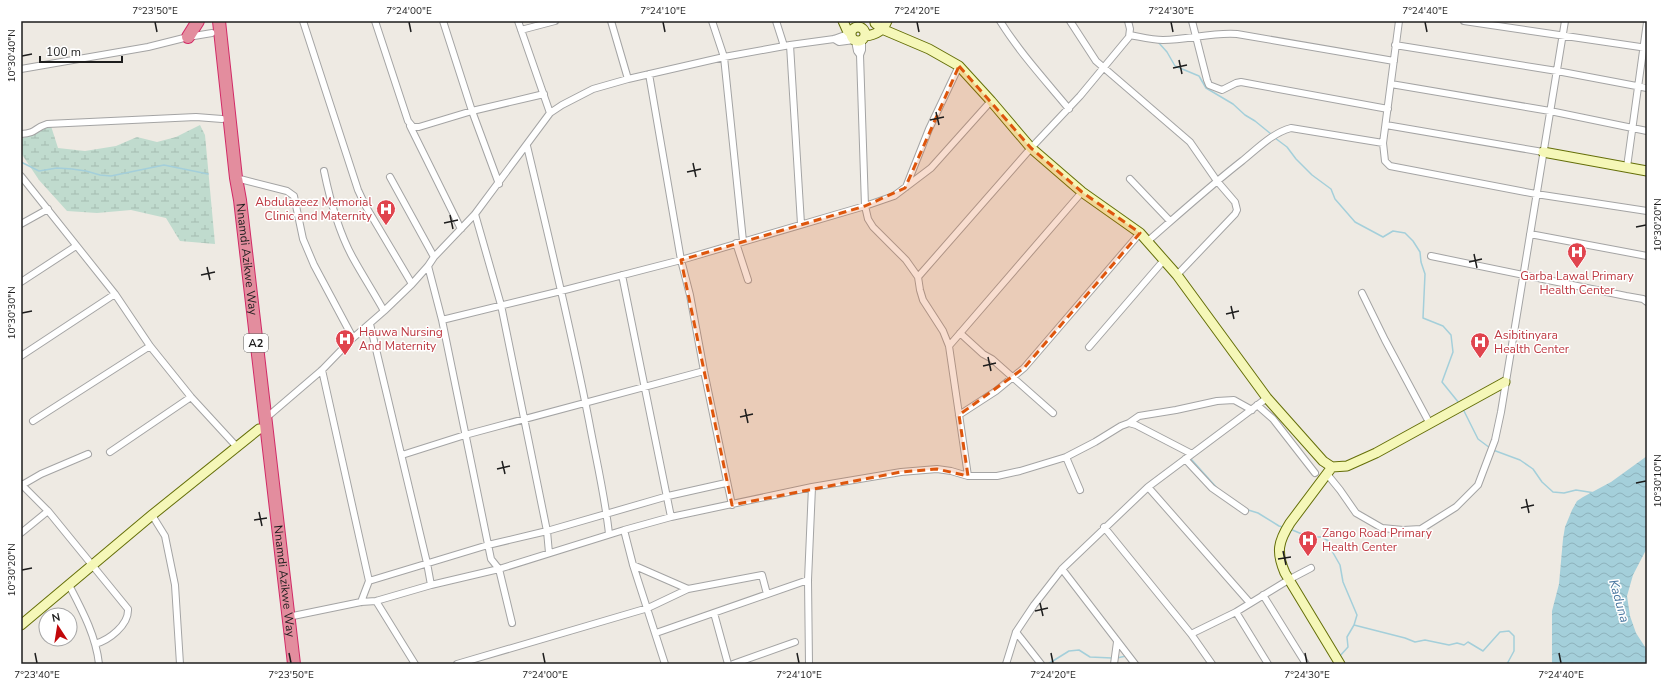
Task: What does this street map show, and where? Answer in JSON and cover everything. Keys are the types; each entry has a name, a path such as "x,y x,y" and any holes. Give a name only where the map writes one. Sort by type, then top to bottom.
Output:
{"highway":[{"path":"188,36 198,21"},
{"name":"Nnamdi Azikwe Way","path":"219,21 236,178 240,200 286,664"},
{"name":"Nnamdi Azikwe Way","path":"212,27 222,119 262,424 288,605 288,618 294,664"}],"street":[{"path":"303,21 358,190 365,205 412,284"},
{"path":"375,21 408,121 413,127 419,127 472,111 544,94"},
{"path":"443,21 472,111 499,184"},
{"path":"518,21 550,113"},
{"path":"521,30 555,21"},
{"path":"612,21 628,79"},
{"path":"712,21 724,57 743,241"},
{"path":"776,21 787,46 801,224"},
{"path":"843,21 847,30 874,35 885,24"},
{"path":"1000,21 1015,44 1069,109"},
{"path":"1070,21 1096,61 1190,142 1217,181 1235,202 1237,210 1235,214 1177,274"},
{"path":"918,277 1031,148 1069,109 1130,37 1128,21"},
{"path":"1192,21 1207,80 1209,84 1217,88 1222,90 1236,82 1241,82 1388,109"},
{"path":"1399,21 1383,143 1385,161 1390,166 1536,194 1647,211"},
{"path":"1464,21 1485,22 1645,48"},
{"path":"21,625 152,515 237,447 322,370 353,338 412,284 434,257 475,214 499,184 550,113 593,89 628,79 724,57 787,46 834,40 838,37 857,33 876,22 885,24 895,35 929,49 959,66 1031,148 1082,192 1140,233 1148,241 1177,274 1267,398 1323,461 1356,514 1382,528 1403,530 1421,529 1456,507 1478,485 1495,440 1524,275 1565,21"},
{"path":"1627,167 1631,129 1645,48 1647,22"},
{"path":"21,69 148,47 188,36 212,27"},
{"path":"857,33 857,51 860,55 865,206 868,218 873,227 906,260 918,277 923,300 943,331 948,346 968,476"},
{"path":"1130,35 1165,40 1224,33 1237,34 1394,61"},
{"path":"1395,45 1647,88"},
{"path":"905,188 929,129 959,66"},
{"path":"649,74 681,260 692,301 704,371 726,483 732,505"},
{"path":"1391,84 1550,111 1631,129 1647,131"},
{"path":"442,320 681,260 865,206 894,196 931,168 991,101"},
{"path":"21,134 32,133 41,125 47,124 196,117 222,119"},
{"path":"1386,125 1647,171"},
{"path":"410,126 461,229"},
{"path":"1148,241 1217,181 1282,130 1290,128 1383,143"},
{"path":"527,146 585,402 609,534"},
{"path":"324,171 336,218 352,258 384,311"},
{"path":"21,176 23,184 48,208 76,246 115,294 150,346 191,397 237,447"},
{"path":"390,176 434,257"},
{"path":"236,178 287,192 294,196 303,239 314,265 353,338"},
{"path":"1130,179 1170,221"},
{"path":"948,346 1082,192"},
{"path":"21,224 48,208"},
{"path":"475,214 501,305 547,531 549,553"},
{"path":"959,415 1014,378 1024,368 1140,233"},
{"path":"1530,234 1647,256"},
{"path":"736,243 748,280"},
{"path":"21,282 76,246"},
{"path":"1431,256 1643,299 1647,302"},
{"path":"1088,347 1164,260"},
{"path":"428,266 442,320 491,559 499,569 512,623"},
{"path":"622,275 668,496 671,517"},
{"path":"1362,293 1385,340 1430,424"},
{"path":"21,356 115,294"},
{"path":"370,324 427,563 430,585"},
{"path":"960,333 1053,413"},
{"path":"33,421 150,346"},
{"path":"322,370 369,581 360,602"},
{"path":"402,455 465,435 704,371"},
{"path":"1340,664 1281,564 1278,551 1287,526 1329,470 1347,466 1376,453 1505,382"},
{"path":"110,452 191,397"},
{"path":"1006,664 1016,632 1034,605 1062,569 1104,527 1148,487 1267,398"},
{"path":"288,618 360,602 376,601 430,585 499,569 609,534 671,517 812,487 900,472 937,470 951,471 968,476 997,476 1020,471 1066,457 1129,423 1139,416 1217,401 1234,400 1252,410"},
{"path":"1258,405 1273,419 1315,473"},
{"path":"1129,423 1136,425 1192,454"},
{"path":"88,454 21,484 48,511 128,609 128,614 116,632 104,641 95,644"},
{"path":"1066,457 1080,490"},
{"path":"1185,459 1212,488 1245,511"},
{"path":"369,581 427,563 547,531 606,513 668,496 726,483"},
{"path":"809,664 808,580 812,487"},
{"path":"1148,487 1250,603"},
{"path":"21,533 48,511"},
{"path":"152,515 165,536 174,578 180,664"},
{"path":"1104,527 1191,634 1212,664"},
{"path":"624,530 633,566 648,608 665,664"},
{"path":"633,566 688,589"},
{"path":"1191,634 1236,612 1311,568"},
{"path":"1062,569 1135,664"},
{"path":"457,664 648,608 688,589 762,575 767,594"},
{"path":"656,633 808,580"},
{"path":"69,585 85,617 95,644 99,664"},
{"path":"1263,595 1306,664"},
{"path":"376,601 415,664"},
{"path":"1236,612 1268,664"},
{"path":"714,613 728,664"},
{"path":"1016,632 1041,664"},
{"path":"733,664 795,642"},
{"path":"1114,664 1118,642"}],"highlighted area":[{"path":"959,66 1031,148 1082,192 1140,233 1024,368 959,415 968,476 937,469 901,472 732,505 681,260 865,206 905,188"}],"green space":[{"path":"200,125 205,135 215,244 180,241 166,218 131,210 97,213 67,211 39,180 21,153 21,139 51,126 58,148 85,151 116,146 137,137 157,142 176,137"}],"water":[{"name":"Kaduna","path":"1647,456 1647,548 1633,575 1627,596 1630,616 1636,633 1647,650 1647,664 1552,664 1552,611 1559,584 1565,527 1572,510 1577,501 1611,482"}],"waterway":[{"path":"1158,42 1167,52 1175,66 1199,76 1206,88 1233,104 1271,134"},
{"path":"1275,138 1287,147 1296,159 1312,175 1331,189 1335,199 1355,222 1383,237 1393,231 1405,233 1413,241 1420,252 1421,262 1425,274 1423,318 1443,326 1451,335 1453,352 1442,382 1459,403"},
{"path":"21,162 39,171 57,168 72,169 111,176 164,165 208,174"},
{"path":"1463,409 1478,439 1490,448"},
{"path":"1493,450 1520,460 1533,469 1542,482 1553,492 1564,493 1576,490 1595,493"},
{"path":"1191,459 1217,488"},
{"path":"1245,509 1258,513 1283,527"},
{"path":"1290,529 1309,537 1322,537 1330,542 1332,551 1340,565 1343,582 1357,615 1354,625"},
{"path":"1339,657 1348,647 1347,637 1354,625 1415,642 1425,640 1449,645 1457,643 1464,645 1468,642 1483,651 1500,632 1509,631 1514,636 1514,651 1507,664"},
{"path":"1044,664 1048,664 1069,651 1079,650 1090,657 1112,658"},
{"path":"1117,658 1126,656"}],"place":[{"name":"Abdulazeez Memorial Clinic and Maternity","path":"386,226"},
{"name":"Garba Lawal Primary Health Center","path":"1577,269"},
{"name":"Hauwa Nursing And Maternity","path":"345,356"},
{"name":"Asibitinyara Health Center","path":"1480,359"},
{"name":"Zango Road Primary Health Center","path":"1308,557"}]}
